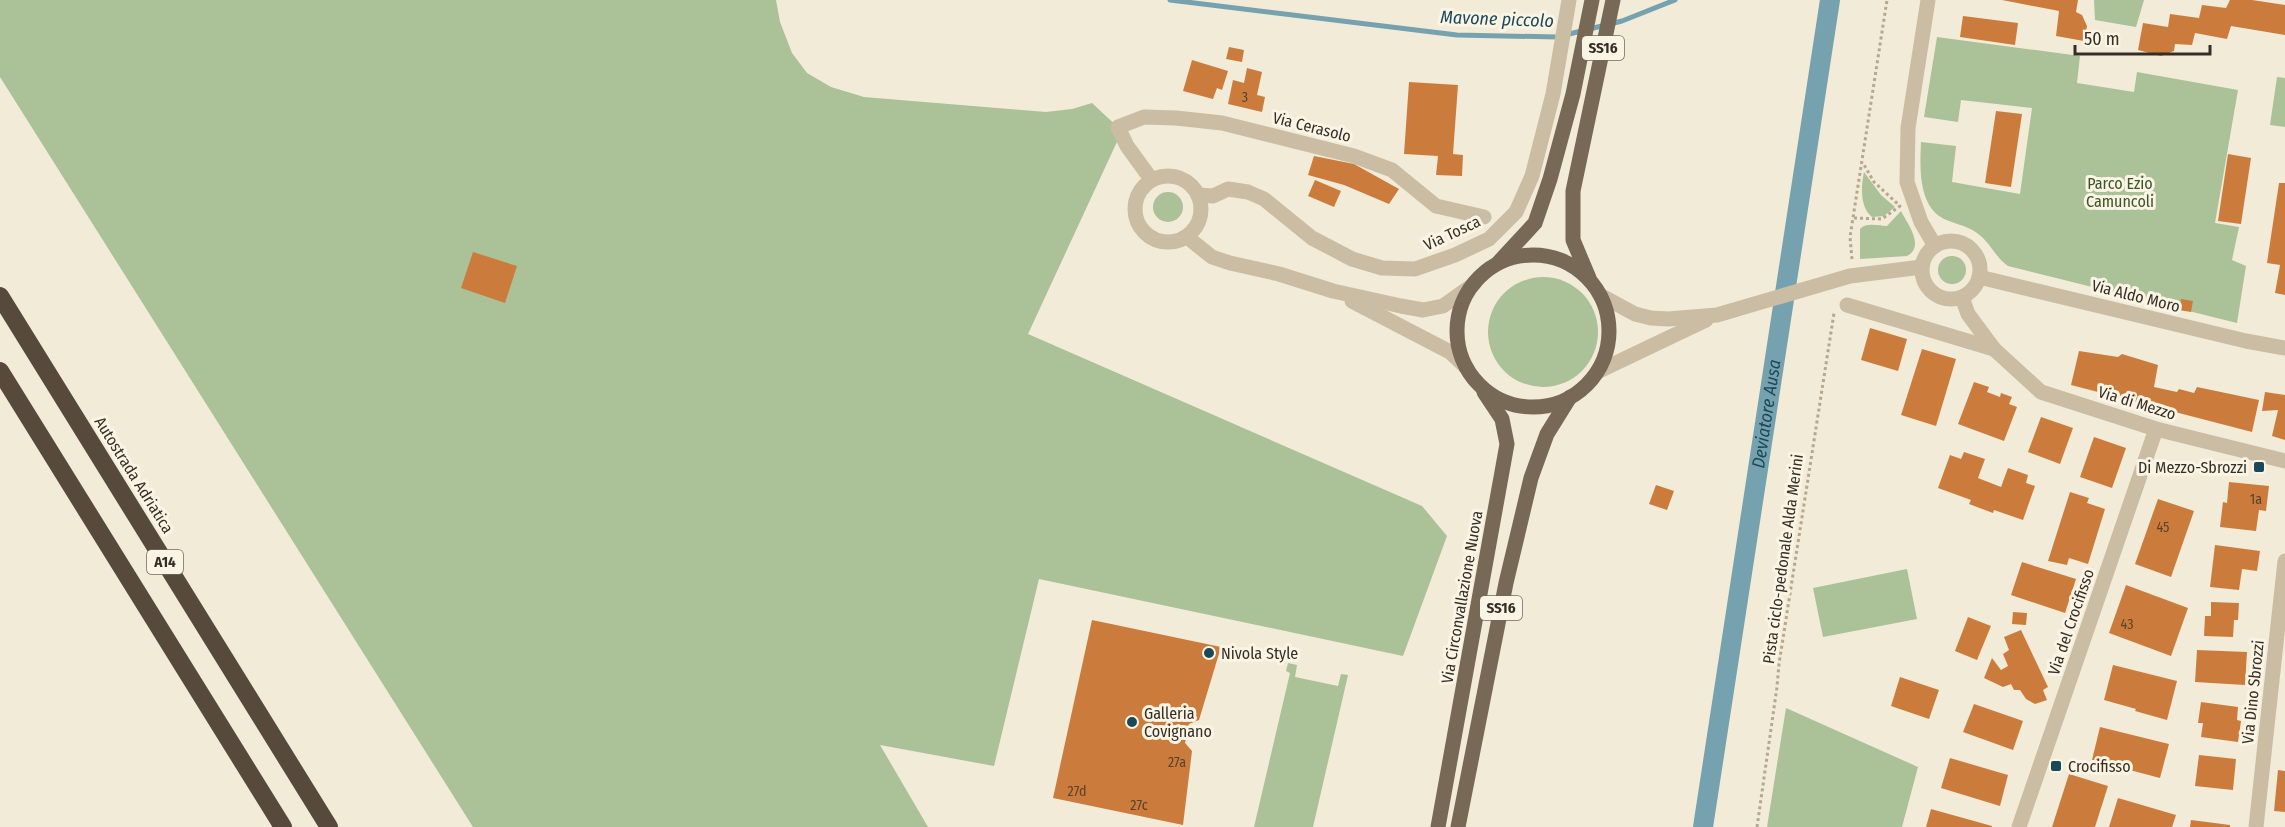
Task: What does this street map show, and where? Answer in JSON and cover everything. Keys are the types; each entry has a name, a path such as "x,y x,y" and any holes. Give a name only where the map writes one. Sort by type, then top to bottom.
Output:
{"highway":[{"name":"Autostrada Adriatica","path":"0,296 329,827"},
{"name":"A14","path":"0,371 283,827"}],"main road":[{"name":"SS16","path":"1592,0 1573,94 1550,179 1535,223 1496,265 1474,284 1466,296 1458,325 1461,354 1471,374 1492,394 1512,404 1542,406 1570,397 1581,391 1604,360 1609,333 1605,307 1573,240 1573,191 1613,0"},
{"name":"SS16","path":"1496,265 1524,256 1554,258 1568,264 1595,288"},
{"name":"Via Circonvallazione Nuova","path":"1438,827 1507,444 1502,419 1471,374"},
{"name":"SS16","path":"1458,827 1506,583 1531,477 1547,434 1570,397"}],"street":[{"name":"Via Tosca","path":"1198,195 1213,196 1228,189 1248,192 1264,199 1312,238 1353,259 1382,268 1415,269 1455,255 1489,239 1516,212 1532,176 1553,94 1569,0"},
{"path":"1928,0 1908,128 1907,182 1921,222 1935,246"},
{"name":"Via Cerasolo","path":"1151,180 1127,146 1118,127 1144,117 1222,123 1354,156 1392,170 1436,206 1484,217"},
{"path":"1161,176 1183,179 1198,195 1201,204 1199,222 1187,237 1166,243 1146,235 1139,227 1134,206 1137,195 1151,180 1161,176"},
{"path":"1187,237 1212,257 1334,291 1423,310 1443,306 1474,284"},
{"path":"1954,242 1972,250 1980,267 1979,277 1976,286 1962,297 1945,298 1937,295 1925,283 1922,267 1935,246 1954,242"},
{"path":"1597,372 1717,315 1850,276 1922,267"},
{"name":"Via Aldo Moro","path":"1979,277 2246,341 2285,348"},
{"path":"1595,288 1635,314 1652,318 1717,315"},
{"path":"1334,291 1450,352 1471,374"},
{"name":"Via di Mezzo","path":"1962,297 1968,314 1994,349 2042,392 2156,429 2285,461"},
{"name":"Via di Mezzo","path":"1847,304 1994,349"},
{"name":"Via del Crocifisso","path":"2019,827 2156,429"},
{"name":"Via Dino Sbrozzi","path":"2256,827 2285,561"}],"path":[{"path":"1852,256 1850,237 1887,0"},
{"path":"1853,218 1882,219 1900,206 1874,182 1862,162"},
{"name":"Pista ciclo-pedonale Alda Merini","path":"1757,827 1791,584 1835,308 1847,304"}],"green space":[{"path":"0,0 776,0 780,22 792,53 807,73 831,87 864,97 1046,112 1072,109 1092,103 1122,131 1028,334 1422,506 1447,536 1403,656 1039,579 994,766 880,745 928,827 473,827 0,77"},
{"path":"2094,0 2144,0 2136,27 2095,20"},
{"name":"Parco Ezio Camuncoli","path":"1937,37 2080,56 2077,83 2134,92 2137,72 2238,90 2215,223 2239,227 2232,260 2246,266 2237,323 2008,266 1977,233 1939,216 1927,201 1924,192 1921,142 1956,146 1952,182 2020,194 2032,108 1961,100 1958,122 1924,117"},
{"path":"2277,77 2285,78 2285,127 2270,125"},
{"path":"1864,172 1881,195 1895,207 1884,216 1872,217 1865,208 1862,190"},
{"path":"1168,192 1179,196 1183,207 1179,218 1168,222 1157,218 1153,207 1157,196"},
{"path":"1901,211 1915,241 1912,252 1907,256 1860,259 1860,229 1869,225 1887,226"},
{"path":"1952,256 1962,260 1966,270 1962,280 1952,284 1942,280 1938,270 1942,260"},
{"path":"1543,277 1564,281 1582,293 1594,311 1598,332 1594,353 1582,371 1564,383 1543,387 1522,383 1504,371 1492,353 1488,332 1492,311 1504,293 1522,281"},
{"path":"1907,569 1917,619 1823,637 1813,588"},
{"path":"1288,663 1297,665 1295,677 1338,686 1341,674 1348,675 1313,827 1254,827 1290,673 1286,671"},
{"path":"1786,708 1918,767 1902,827 1767,827"}],"building":[{"path":"2002,0 2078,0 2076,12 2082,15 2087,26 2084,41 2056,36 2059,11"},
{"path":"2230,0 2252,0 2285,5 2285,35 2231,26 2227,39 2195,33 2192,45 2175,44 2174,51 2161,56 2138,50 2143,23 2168,27 2170,14 2199,18 2202,5 2226,8"},
{"path":"1963,16 2018,23 2015,45 1960,37"},
{"path":"1229,47 1244,50 1242,62 1226,59"},
{"path":"1192,60 1228,71 1222,90 1217,88 1213,99 1183,91"},
{"path":"1247,68 1262,72 1257,95 1265,97 1262,112 1228,104 1233,80 1244,83"},
{"path":"1409,82 1458,85 1453,154 1463,155 1462,176 1436,175 1438,156 1404,154"},
{"path":"1996,111 2022,114 2011,187 1985,183"},
{"path":"2228,154 2251,158 2241,224 2218,221"},
{"path":"1314,156 1354,164 1399,189 1389,204 1344,185 1308,175"},
{"path":"1315,180 1341,191 1334,207 1308,196"},
{"path":"2279,183 2285,183 2285,295 2275,293 2280,265 2267,263"},
{"path":"473,252 517,266 505,303 461,288"},
{"path":"2181,299 2193,301 2191,312 2179,310"},
{"path":"1870,328 1907,339 1898,371 1861,360"},
{"path":"1922,349 1956,359 1936,426 1901,415"},
{"path":"2079,351 2118,357 2122,354 2158,365 2154,387 2194,393 2197,387 2259,400 2252,432 2071,385"},
{"path":"1974,382 1989,387 1987,392 2000,397 2001,393 2012,397 2009,404 2017,407 2004,441 1958,424"},
{"path":"2265,392 2285,395 2285,440 2272,436 2278,410 2262,411"},
{"path":"2041,417 2073,428 2060,464 2028,452"},
{"path":"2094,437 2126,448 2112,488 2080,477"},
{"path":"1964,452 1985,459 1978,478 2001,487 2008,468 2028,475 2026,483 2035,486 2023,520 1994,510 1993,513 1969,504 1971,500 1938,488 1950,455 1961,459"},
{"path":"2229,482 2269,486 2266,511 2259,510 2256,531 2220,527 2223,502 2227,503"},
{"path":"1656,485 1674,491 1667,510 1649,504"},
{"path":"2070,492 2089,498 2087,503 2105,509 2088,564 2069,558 2067,565 2048,561"},
{"path":"2158,499 2194,511 2171,577 2135,564"},
{"path":"2215,545 2260,551 2257,571 2242,569 2239,590 2210,587"},
{"path":"2022,562 2076,579 2065,613 2011,595"},
{"path":"2126,585 2188,608 2171,656 2109,633"},
{"path":"2211,602 2239,603 2238,620 2234,620 2233,637 2204,636 2205,616 2211,616"},
{"path":"2013,612 2027,613 2026,625 2012,624"},
{"path":"1968,617 1991,626 1977,660 1955,651"},
{"name":"Galleria Covignano","path":"1092,620 1221,647 1199,720 1189,724 1185,743 1192,751 1183,825 1053,798"},
{"path":"2021,630 2048,687 2043,690 2047,700 2035,704 2026,699 2020,690 2014,690 2011,684 2003,687 1984,678 1992,658 2001,670 2008,666 2003,654 2009,650 2004,637"},
{"path":"2197,650 2247,652 2245,685 2195,682"},
{"path":"2113,665 2177,681 2167,720 2104,700"},
{"path":"1900,677 1939,690 1929,719 1891,706"},
{"path":"2201,702 2238,707 2237,720 2241,721 2238,742 2201,737 2203,723 2198,723"},
{"path":"1974,704 2023,721 2013,750 1963,732"},
{"path":"2100,727 2169,744 2160,778 2092,760"},
{"path":"2199,755 2236,759 2233,790 2195,786"},
{"path":"1950,758 2008,775 2000,806 1941,788"},
{"path":"2278,770 2285,771 2285,812 2274,811"},
{"path":"2069,774 2108,786 2095,827 2052,827"},
{"path":"2118,798 2176,815 2172,827 2109,827"},
{"path":"1931,809 1992,826 1992,827 1926,827"},
{"path":"2191,820 2230,825 2230,827 2190,827"}],"waterway":[{"name":"Mavone piccolo","path":"1170,0 1457,35 1557,37 1622,21 1675,0"},
{"name":"Deviatore Ausa","path":"1703,827 1830,0"}],"place":[{"name":"Di Mezzo-Sbrozzi","path":"2259,467"},
{"name":"Nivola Style","path":"1209,653"},
{"name":"Galleria Covignano","path":"1132,722"},
{"name":"Crocifisso","path":"2056,766"}]}
